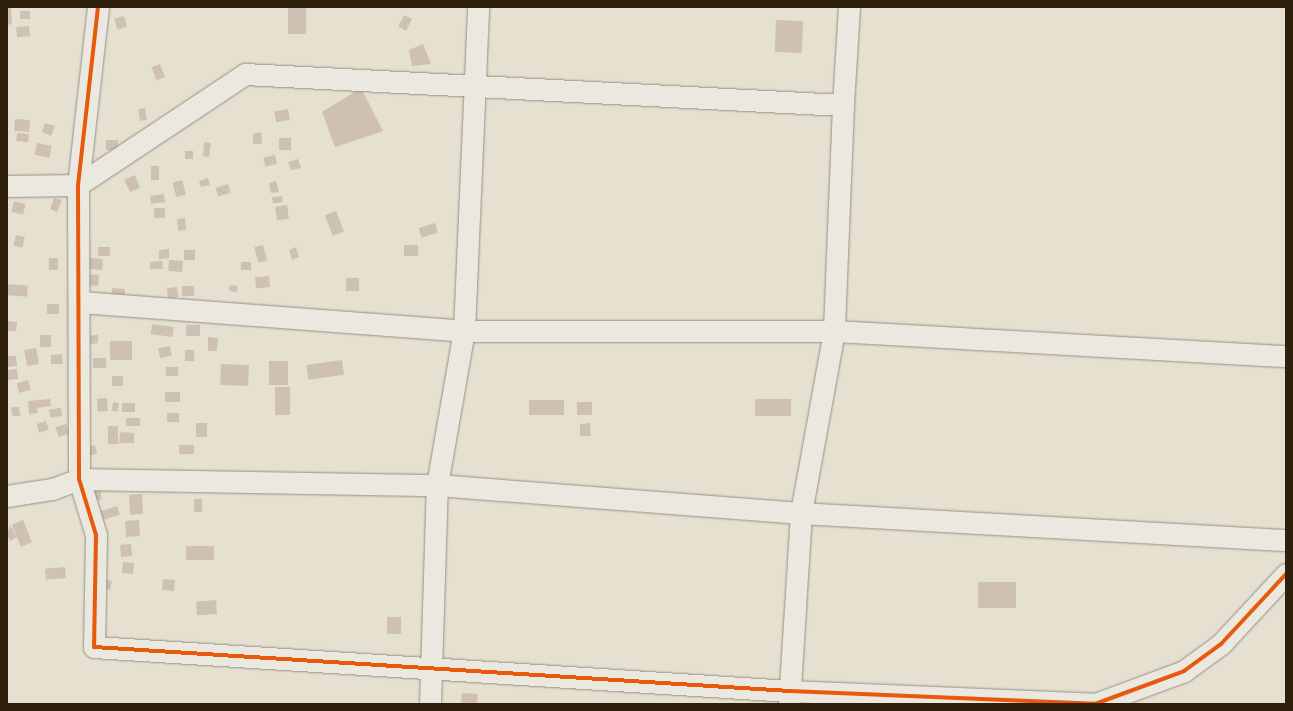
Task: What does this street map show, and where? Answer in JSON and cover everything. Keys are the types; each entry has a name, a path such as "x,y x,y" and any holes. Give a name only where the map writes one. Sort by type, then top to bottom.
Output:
{"street":[{"path":"98,7 78,185 80,302 79,479 96,535 94,647 431,669 789,697 1099,704"},
{"path":"430,704 437,486 464,331 478,7"},
{"path":"789,697 801,513 834,331 843,105 849,7"},
{"path":"7,186 78,185 245,74 843,105"},
{"path":"80,302 464,331 834,331 1286,356"},
{"path":"7,496 52,489 79,479 437,486 801,513 1286,540"},
{"path":"1095,704 1184,672 1221,644 1286,574"}],"building":[{"path":"288,7 306,7 306,34 288,34"},
{"path":"7,8 11,8 12,24 7,25"},
{"path":"20,11 30,11 30,19 20,19"},
{"path":"404,15 412,19 406,31 398,27"},
{"path":"124,16 127,27 117,29 114,19"},
{"path":"776,20 803,21 802,53 775,52"},
{"path":"29,26 30,36 17,37 16,27"},
{"path":"423,44 431,64 412,66 409,50"},
{"path":"160,64 165,77 157,80 152,67"},
{"path":"361,88 383,131 335,147 322,112"},
{"path":"145,108 147,120 140,121 138,109"},
{"path":"288,109 290,120 276,122 274,111"},
{"path":"15,119 30,120 29,132 14,131"},
{"path":"45,123 55,126 51,136 42,132"},
{"path":"261,132 262,144 253,144 253,134"},
{"path":"17,133 29,134 28,142 16,141"},
{"path":"279,138 291,138 291,150 279,150"},
{"path":"106,140 118,140 118,150 106,150"},
{"path":"204,142 211,143 209,157 203,156"},
{"path":"37,143 52,146 49,158 35,155"},
{"path":"185,151 193,151 193,159 185,159"},
{"path":"275,155 277,164 265,166 263,158"},
{"path":"298,159 301,168 291,170 288,162"},
{"path":"151,166 159,166 159,180 151,180"},
{"path":"135,175 140,188 130,192 124,180"},
{"path":"208,178 210,185 201,187 199,181"},
{"path":"182,180 186,194 177,197 172,183"},
{"path":"276,181 279,192 271,193 269,183"},
{"path":"228,184 231,193 218,197 216,188"},
{"path":"164,194 165,202 151,204 150,196"},
{"path":"282,196 283,202 273,203 272,198"},
{"path":"54,198 62,200 57,212 50,209"},
{"path":"14,201 26,204 23,215 11,212"},
{"path":"287,205 289,219 277,221 275,207"},
{"path":"154,208 165,208 165,218 154,218"},
{"path":"336,211 344,232 333,236 325,215"},
{"path":"185,218 186,230 178,231 177,219"},
{"path":"435,223 438,233 422,238 419,228"},
{"path":"16,235 25,237 22,248 14,246"},
{"path":"263,245 267,260 258,263 254,247"},
{"path":"404,245 418,245 418,256 404,256"},
{"path":"98,247 110,247 110,256 98,256"},
{"path":"296,247 299,257 292,260 289,250"},
{"path":"169,249 169,258 159,259 159,250"},
{"path":"184,250 195,250 195,260 184,260"},
{"path":"49,258 58,258 58,270 49,270"},
{"path":"90,258 103,259 102,270 89,269"},
{"path":"169,260 183,261 182,272 168,271"},
{"path":"162,261 163,269 150,269 150,262"},
{"path":"241,262 251,262 251,270 241,270"},
{"path":"86,274 99,275 98,286 85,285"},
{"path":"269,276 270,287 256,288 255,277"},
{"path":"346,278 359,278 359,291 346,291"},
{"path":"7,284 28,286 27,297 7,295"},
{"path":"230,285 237,286 237,292 229,291"},
{"path":"182,286 194,286 194,296 182,296"},
{"path":"177,287 178,297 168,298 167,288"},
{"path":"112,288 125,289 124,298 111,297"},
{"path":"47,304 59,304 59,314 47,314"},
{"path":"7,321 17,322 16,331 7,331"},
{"path":"152,324 174,327 172,337 151,334"},
{"path":"186,325 200,325 200,336 186,336"},
{"path":"40,335 51,335 51,347 40,347"},
{"path":"98,335 98,343 85,345 84,336"},
{"path":"208,337 218,338 217,351 208,351"},
{"path":"110,341 132,341 132,360 110,360"},
{"path":"170,346 172,356 160,358 158,348"},
{"path":"36,348 39,364 27,366 24,350"},
{"path":"185,350 194,350 194,361 185,361"},
{"path":"62,354 63,364 51,364 51,355"},
{"path":"7,356 16,356 17,366 7,367"},
{"path":"93,358 106,358 106,368 93,368"},
{"path":"342,360 344,375 308,380 306,365"},
{"path":"269,361 288,361 288,385 269,385"},
{"path":"221,364 249,365 248,386 220,385"},
{"path":"166,367 178,367 178,376 166,376"},
{"path":"17,369 18,379 8,380 7,370"},
{"path":"112,376 123,376 123,386 112,386"},
{"path":"28,380 31,390 19,393 17,384"},
{"path":"275,387 290,387 290,415 275,415"},
{"path":"165,392 180,392 180,402 165,402"},
{"path":"107,398 108,411 98,412 97,399"},
{"path":"50,399 51,406 37,408 38,413 29,414 28,401"},
{"path":"755,399 791,399 791,416 755,416"},
{"path":"529,400 564,400 564,415 529,415"},
{"path":"113,402 119,403 118,412 112,411"},
{"path":"577,402 592,402 592,415 577,415"},
{"path":"122,403 135,403 135,412 122,412"},
{"path":"11,407 19,407 20,416 12,416"},
{"path":"61,408 62,416 50,417 49,409"},
{"path":"167,413 179,413 179,422 167,422"},
{"path":"126,418 140,418 140,426 126,426"},
{"path":"46,421 49,430 39,433 36,424"},
{"path":"196,423 207,423 207,437 196,437"},
{"path":"590,423 591,436 580,436 580,424"},
{"path":"66,424 69,434 58,437 55,427"},
{"path":"108,426 118,426 118,444 108,444"},
{"path":"120,432 134,433 134,443 119,443"},
{"path":"95,445 97,454 81,457 79,449"},
{"path":"179,445 194,445 194,454 179,454"},
{"path":"86,490 101,490 101,500 86,500"},
{"path":"142,494 143,514 130,515 129,495"},
{"path":"194,499 202,499 202,512 194,512"},
{"path":"117,506 120,515 104,520 101,511"},
{"path":"23,520 32,542 21,547 12,524"},
{"path":"139,520 140,536 126,537 125,521"},
{"path":"10,525 17,537 10,541 7,535"},
{"path":"131,544 132,556 121,557 120,545"},
{"path":"186,546 214,546 214,560 186,560"},
{"path":"123,562 134,563 133,574 122,573"},
{"path":"65,567 66,578 46,580 45,569"},
{"path":"102,579 112,581 110,590 100,588"},
{"path":"163,579 175,580 174,591 162,590"},
{"path":"978,582 1016,582 1016,608 978,608"},
{"path":"216,600 217,614 197,615 196,601"},
{"path":"387,617 401,617 401,634 387,634"},
{"path":"462,693 478,694 477,704 461,704"}],"cycle path":[{"path":"98,7 78,185 79,479 96,535 94,647 790,691 1095,704 1184,671 1221,644 1286,574"}]}
